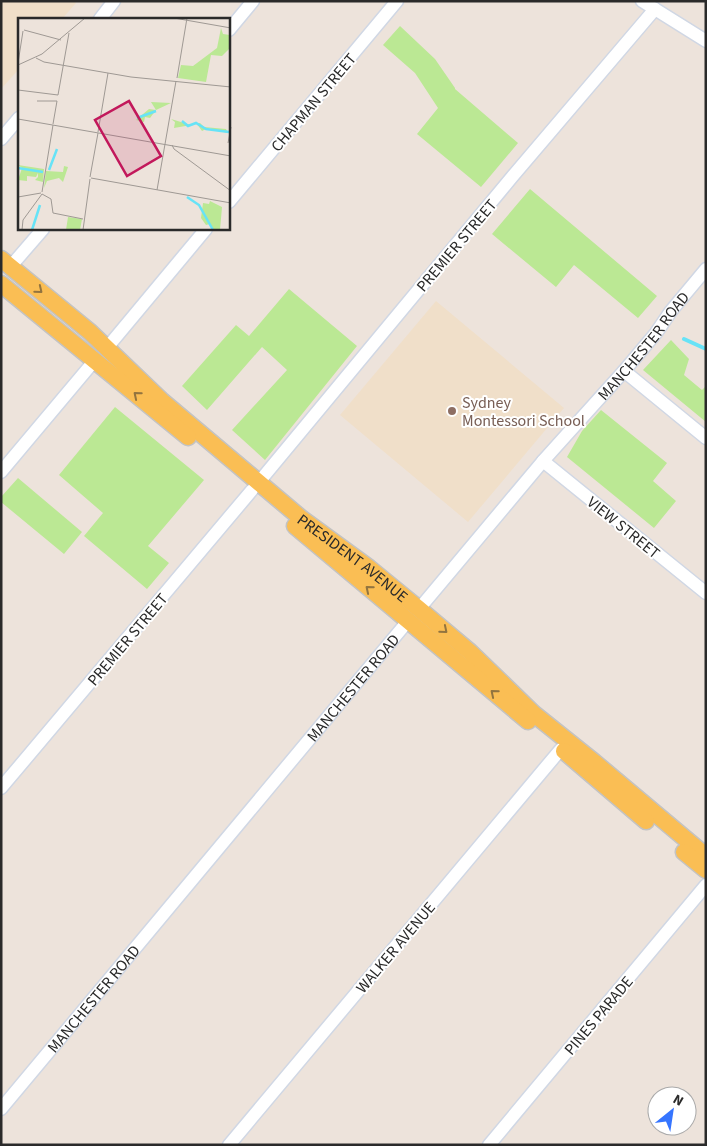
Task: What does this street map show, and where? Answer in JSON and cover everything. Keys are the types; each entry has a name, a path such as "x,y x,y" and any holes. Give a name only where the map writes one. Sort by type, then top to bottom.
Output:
{"main road":[{"name":"PRESIDENT AVENUE","path":"6,262 90,332 101,355"},
{"name":"PRESIDENT AVENUE","path":"1,284 162,401 256,486 369,568 414,615 561,749 706,870"},
{"name":"PRESIDENT AVENUE","path":"414,615 470,652 534,714 706,856"}],"street":[{"path":"101,18 114,1"},
{"path":"230,29 253,1"},
{"name":"CHAPMAN STREET","path":"230,201 397,1"},
{"path":"642,1 706,41"},
{"name":"PREMIER STREET","path":"1,788 654,9"},
{"path":"1,139 18,119"},
{"path":"6,262 42,230"},
{"path":"1,472 205,230"},
{"name":"MANCHESTER ROAD","path":"1,1109 542,461 624,371 706,270"},
{"path":"624,371 706,438"},
{"name":"VIEW STREET","path":"542,461 706,593"},
{"name":"WALKER AVENUE","path":"229,1145 561,749"},
{"name":"PINES PARADE","path":"489,1145 706,885"}],"shaded area":[{"path":"1,1 74,1 76,3 63,18 18,18 18,70 1,89"},
{"name":"Sydney Montessori School","path":"436,301 564,408 468,522 340,415"}],"green space":[{"path":"400,26 435,59 455,89 518,143 481,187 417,134 438,108 415,73 383,45"},
{"path":"530,189 657,296 638,318 574,265 556,287 492,234"},
{"path":"289,289 357,346 265,460 232,430 287,370 262,347 207,410 182,386 236,325 249,336"},
{"path":"671,340 689,359 684,375 702,390 706,386 706,422 643,370"},
{"path":"115,407 204,480 148,546 169,563 147,589 84,536 103,513 59,475"},
{"path":"601,410 667,463 653,481 676,501 654,528 567,457 582,431"},
{"path":"18,478 82,532 64,554 1,502 1,497"}],"waterway":[{"path":"684,339 706,349"}],"place":[{"name":"Sydney Montessori School","path":"452,411"}]}
